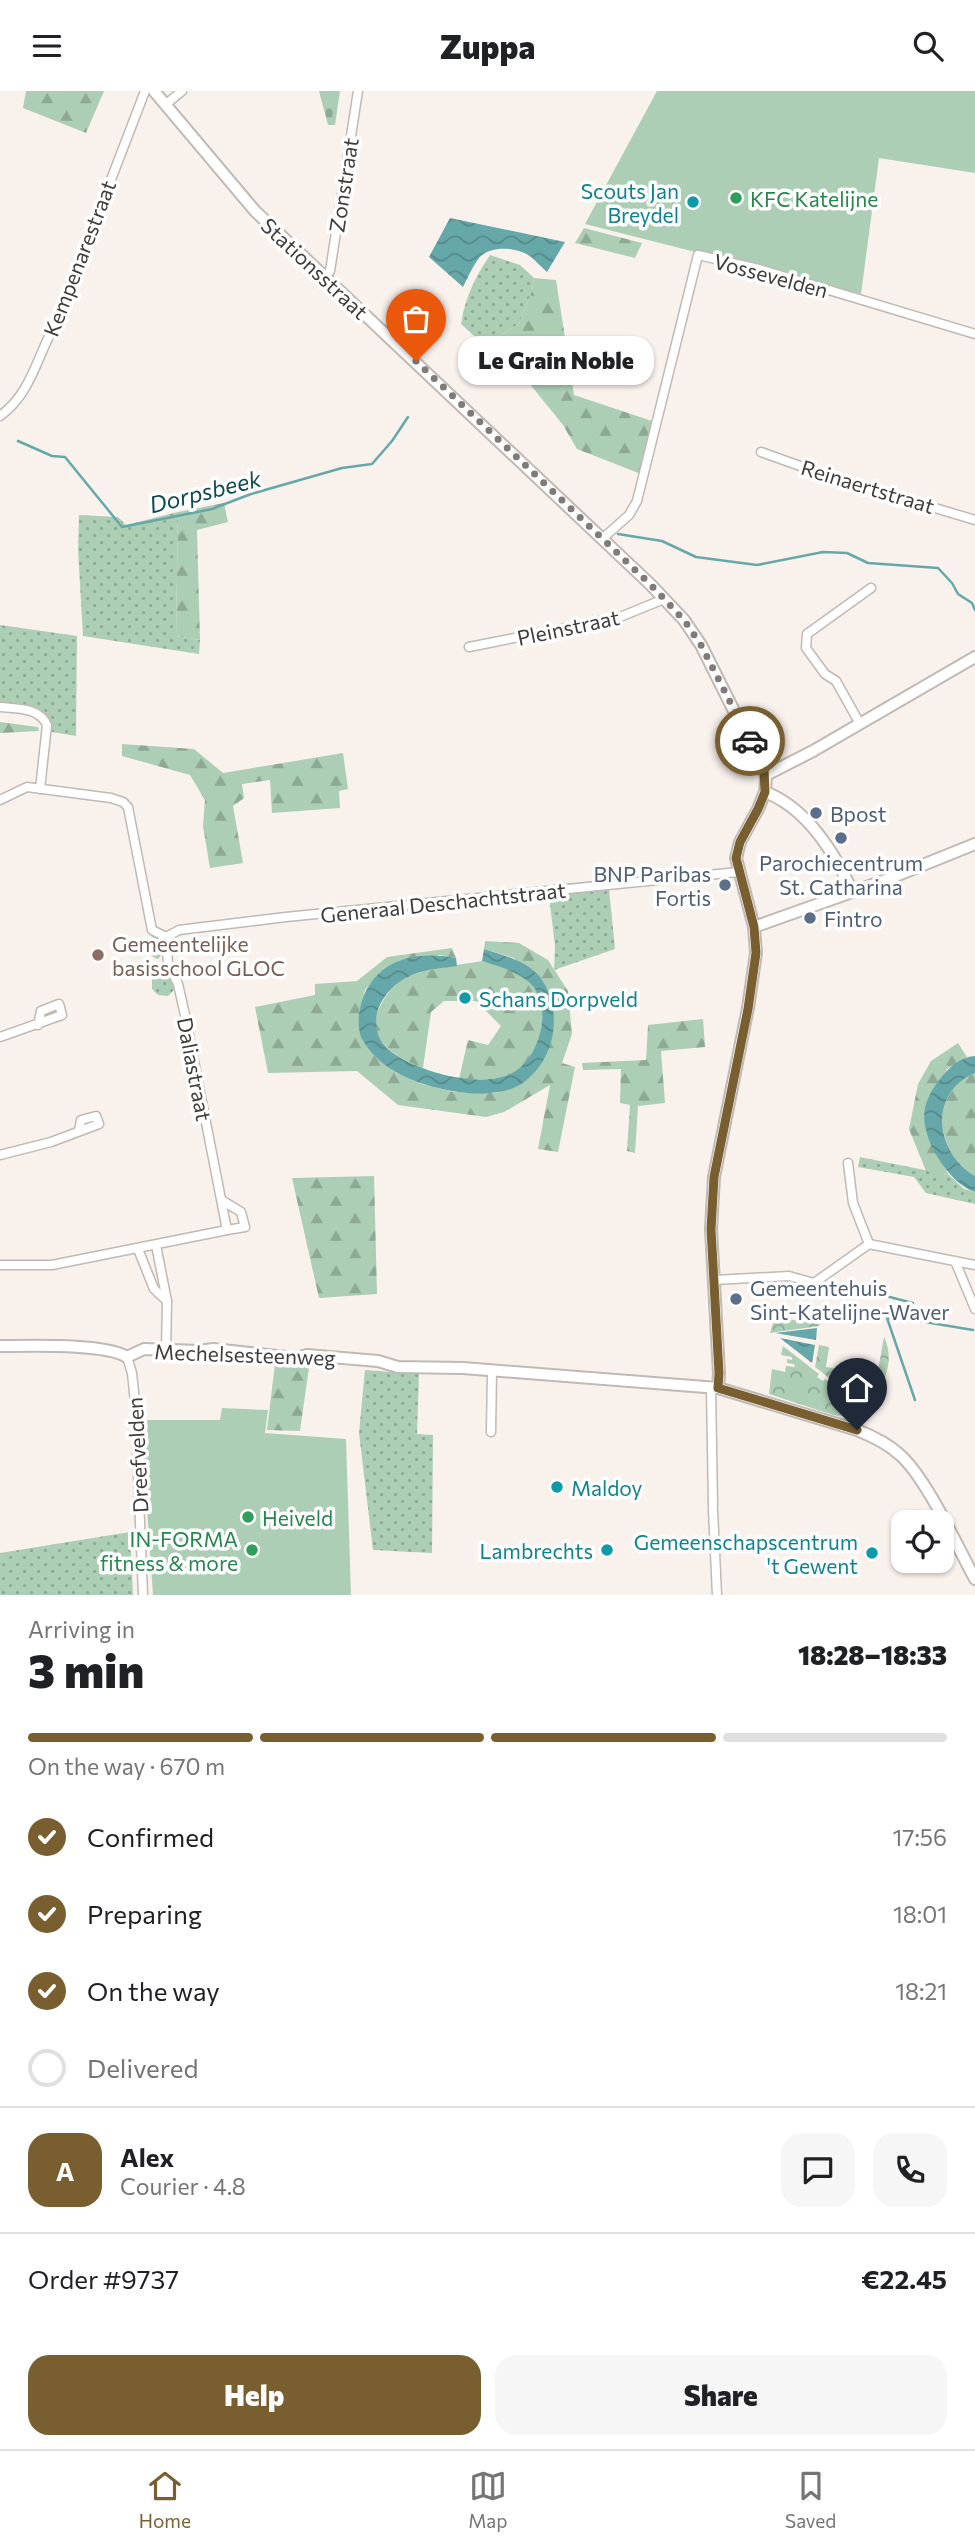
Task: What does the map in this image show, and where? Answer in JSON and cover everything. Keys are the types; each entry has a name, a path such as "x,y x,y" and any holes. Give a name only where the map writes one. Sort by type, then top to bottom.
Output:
{"street":[{"name":"Kempenarestraat","path":"0,417 28,385 47,338 57,323 145,91"},
{"name":"Stationsstraat","path":"153,91 240,196 684,620 701,645 766,775 765,792"},
{"path":"165,105 182,91"},
{"name":"Zonstraat","path":"324,277 330,271 358,91"},
{"name":"Vossevelden","path":"602,539 629,515 637,501 698,255 759,269 975,334"},
{"name":"Reinaertstraat","path":"761,452 828,476 975,520"},
{"path":"860,724 836,681 825,674 806,648 805,641 807,634 871,588"},
{"name":"Pleinstraat","path":"470,647 620,617 664,599"},
{"path":"766,775 975,657"},
{"path":"0,707 34,711 44,718 47,725 40,789"},
{"path":"0,800 27,787 123,801 128,807 152,930 166,937"},
{"path":"716,1595 713,1508 714,1388 719,1373 711,1229 714,1177 755,969 754,927 736,858 740,842 765,792 784,801 800,814 841,867 852,891"},
{"path":"754,927 975,845"},
{"name":"Generaal Deschachtstraat","path":"166,937 179,930 286,917 738,872"},
{"name":"Daliastraat","path":"166,937 168,963 178,984 227,1230"},
{"path":"0,1037 38,1025"},
{"path":"0,1155 14,1153 79,1131"},
{"path":"848,1163 853,1203 869,1244"},
{"path":"0,1265 52,1265 245,1227 242,1212 223,1201"},
{"path":"715,1280 789,1276 814,1283 869,1244 975,1265"},
{"path":"156,1245 167,1301 166,1351"},
{"path":"138,1249 154,1289 167,1301"},
{"path":"955,1261 975,1309"},
{"name":"Mechelsesteenweg","path":"0,1346 72,1347 117,1352 127,1357 144,1349 213,1349 296,1358 307,1355 377,1361 398,1367 463,1368 714,1388 857,1430 876,1438 900,1454 914,1470 975,1579"},
{"name":"Dreefvelden","path":"127,1357 132,1373 135,1402 143,1595"},
{"path":"491,1432 492,1371"}],"green space":[{"path":"26,91 104,91 86,133 23,108"},
{"path":"319,91 340,91 335,125 328,125"},
{"name":"KFC Katelijne","path":"657,91 975,91 975,173 879,158 861,294 585,224"},
{"path":"584,228 642,243 635,258 575,243"},
{"path":"490,255 520,265 534,278 532,291 519,324 484,345 461,324 471,288"},
{"path":"534,278 556,280 574,395 655,422 641,474 577,449 563,425 525,378 484,345 519,324 532,291"},
{"path":"224,503 228,522 197,530 200,640 176,636 178,512"},
{"path":"178,512 176,636 200,640 199,654 83,636 78,549 79,515 118,517 126,525"},
{"path":"0,625 77,636 76,736 52,732 50,722 41,710 27,705 0,703"},
{"path":"0,722 38,727 39,731 0,733"},
{"path":"122,744 194,749 223,773 343,753 348,789 339,791 340,808 272,813 270,780 242,784 244,798 233,806 243,863 210,868 203,826 205,800 190,775 122,756"},
{"path":"609,889 615,949 554,970 555,946 549,896"},
{"path":"153,936 160,940 162,945 163,953 158,959 150,954 148,948 149,939"},
{"path":"485,941 519,943 548,960 568,991 572,1034 562,1063 575,1067 558,1152 538,1149 550,1085 504,1112 486,1117 398,1105 357,1071 268,1073 255,1007 315,995 315,984 357,981 387,957 452,948 456,958 440,955 380,972 365,990 359,1012 376,1056 397,1073 422,1084 454,1092 496,1093 524,1082 552,1001 514,958 484,949"},
{"path":"482,961 521,976 532,984 539,995 542,1007 540,1034 535,1048 520,1069 497,1078 459,1079 468,1040 488,1045 501,1026 476,1001 444,1001 431,1012 423,1068 392,1052 384,1044 376,1026 377,1015 385,998 399,982 421,972"},
{"path":"160,968 167,971 173,982 173,991 168,996 158,995 152,989 152,979"},
{"path":"703,1019 705,1047 661,1051 665,1103 638,1106 635,1153 627,1151 630,1105 620,1103 621,1069 583,1070 582,1063 646,1060 648,1025"},
{"path":"958,1043 967,1057 947,1069 925,1110 927,1132 949,1175 926,1171 909,1129 918,1084 931,1061"},
{"path":"975,1073 975,1176 962,1166 952,1153 942,1123 950,1094 960,1082"},
{"path":"860,1157 949,1175 964,1189 975,1192 975,1204 926,1193 914,1177 858,1167"},
{"path":"374,1176 377,1294 319,1298 292,1178"},
{"path":"775,1317 820,1324 770,1333"},
{"path":"884,1337 889,1356 886,1375 870,1398 862,1402 843,1385 841,1387 815,1367 819,1345 829,1347 826,1367 877,1376"},
{"path":"783,1346 819,1374 817,1377 823,1381 825,1379 860,1406 852,1417 833,1415 769,1394 772,1369 785,1372 786,1366 795,1367 794,1364 787,1363 787,1359 792,1360 792,1357 781,1355"},
{"path":"275,1364 309,1367 300,1431 267,1430"},
{"path":"365,1370 419,1374 417,1434 433,1435 432,1553 373,1550 359,1433"},
{"name":"Heiveld","path":"222,1408 268,1410 265,1433 346,1439 351,1595 153,1595 141,1420 220,1420"},
{"path":"130,1532 133,1595 0,1595 0,1553"}],"water":[{"path":"450,218 565,242 547,272 531,257 519,251 490,251 479,258 463,287 429,257"},
{"path":"484,949 514,959 535,971 548,990 554,1018 553,1033 543,1060 535,1072 517,1087 508,1090 470,1093 413,1080 379,1060 362,1039 360,1032 359,1011 366,992 384,969 396,962 424,956 440,956 456,958 457,966 415,974 392,988 384,999 376,1022 384,1045 408,1062 466,1079 495,1078 519,1069 535,1047 540,1033 542,1019 538,993 520,976 482,961"},
{"path":"975,1056 975,1073 960,1082 950,1094 942,1123 952,1153 962,1166 975,1176 975,1192 965,1187 946,1169 931,1145 924,1120 927,1101 943,1075 959,1061"},
{"path":"817,1328 816,1340 775,1333"},
{"path":"780,1338 815,1345 812,1363"}],"waterway":[{"name":"Dorpsbeek","path":"18,441 52,456 65,457 122,527 212,509 251,494 342,468 372,464 408,417"},
{"name":"Dorpsbeek","path":"618,534 662,541 696,557 757,565 823,552 847,553 868,563 938,568 958,594 972,603 975,610"},
{"path":"878,1294 913,1303"},
{"path":"915,1400 887,1318 973,1330"}],"way so far":[{"path":"416,361 651,585 684,620 701,645 750,741"}],"place":[{"name":"KFC Katelijne","path":"736,198"},
{"name":"Scouts Jan Breydel","path":"693,202"},
{"name":"Le Grain Noble","path":"416,361"},
{"name":"Bpost","path":"816,813"},
{"name":"Parochiecentrum St. Catharina","path":"841,838"},
{"name":"BNP Paribas Fortis","path":"725,885"},
{"name":"Fintro","path":"810,918"},
{"name":"Gemeentelijke basisschool GLOC","path":"98,955"},
{"name":"Schans Dorpveld","path":"465,998"},
{"name":"Gemeentehuis Sint-Katelijne-Waver","path":"736,1299"},
{"name":"Maldoy","path":"557,1487"},
{"name":"Heiveld","path":"248,1517"},
{"name":"IN-FORMA fitness & more","path":"252,1550"},
{"name":"Lambrechts","path":"607,1550"},
{"name":"Gemeenschapscentrum 't Gewent","path":"872,1553"}],"route":[{"path":"750,741 764,768 766,782 765,792 740,842 736,858 749,903 756,953 711,1205 718,1388 857,1430"}]}
